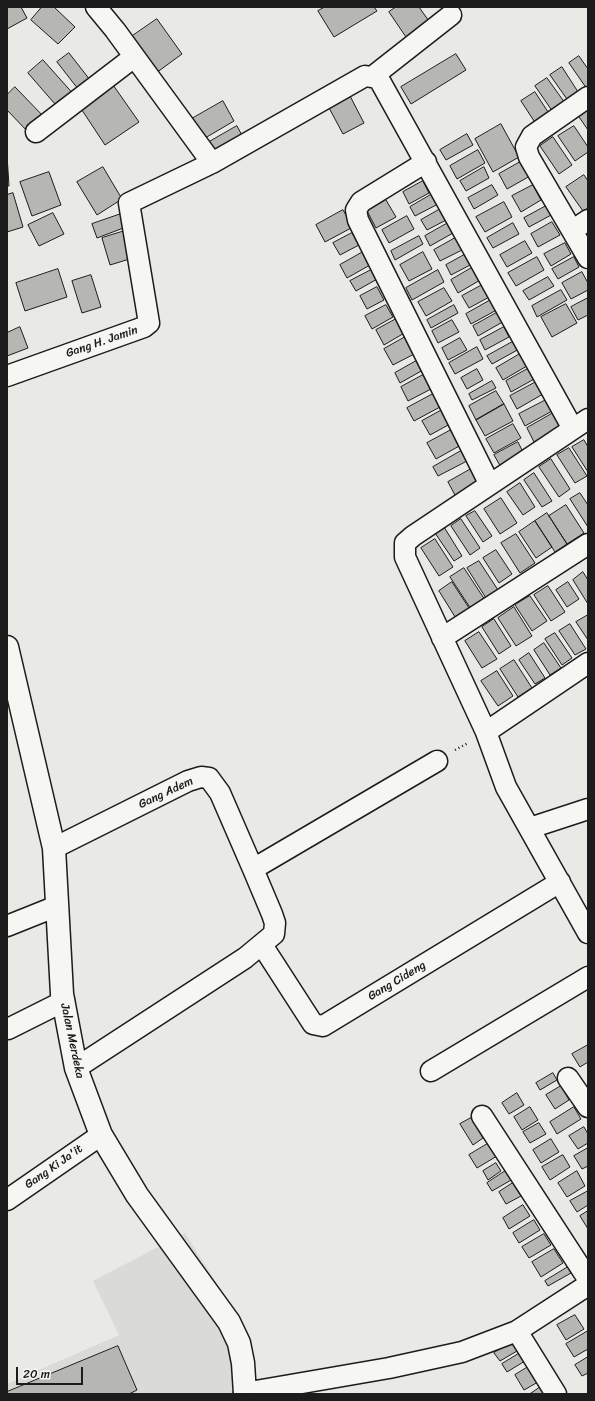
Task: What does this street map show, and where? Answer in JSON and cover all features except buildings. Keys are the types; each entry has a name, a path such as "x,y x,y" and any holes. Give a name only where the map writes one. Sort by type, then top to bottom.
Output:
{"street":[{"path":"96,7 212,164 365,76 372,77 380,81 580,424 489,483 413,536 406,543 405,557 486,732 506,787 588,933"},
{"path":"372,77 451,16"},
{"path":"36,132 134,57"},
{"path":"588,97 532,136 526,146 529,157 580,225 588,258"},
{"path":"426,162 361,202 356,210 358,220 489,483"},
{"name":"Gang H. Jamin","path":"7,376 144,327 149,323 129,203 212,164"},
{"path":"442,638 588,544"},
{"name":"Jalan Merdeka","path":"7,647 54,848 64,1001 76,1068 100,1135 137,1195 229,1322 239,1343 243,1363 245,1393"},
{"path":"486,732 588,663"},
{"path":"76,1068 245,958 274,934 275,924 253,869 437,761"},
{"name":"Gang Adem","path":"54,848 188,781 201,777 209,778 217,789 253,869"},
{"path":"530,828 588,809"},
{"name":"Gang Cideng","path":"262,945 313,1024 323,1026 560,882"},
{"path":"7,926 57,906"},
{"path":"430,1071 588,977"},
{"path":"8,1029 64,1001"},
{"path":"568,1078 588,1107"},
{"path":"482,1116 588,1279"},
{"name":"Gang Ki Ja'it","path":"7,1200 100,1135"},
{"path":"245,1393 389,1368 462,1352 517,1331 588,1285"},
{"path":"517,1331 556,1394"}],"path":[{"path":"437,761 486,732"}],"shaded area":[{"path":"185,1233 251,1338 257,1394 7,1394 7,1384 119,1335 93,1281"}]}
